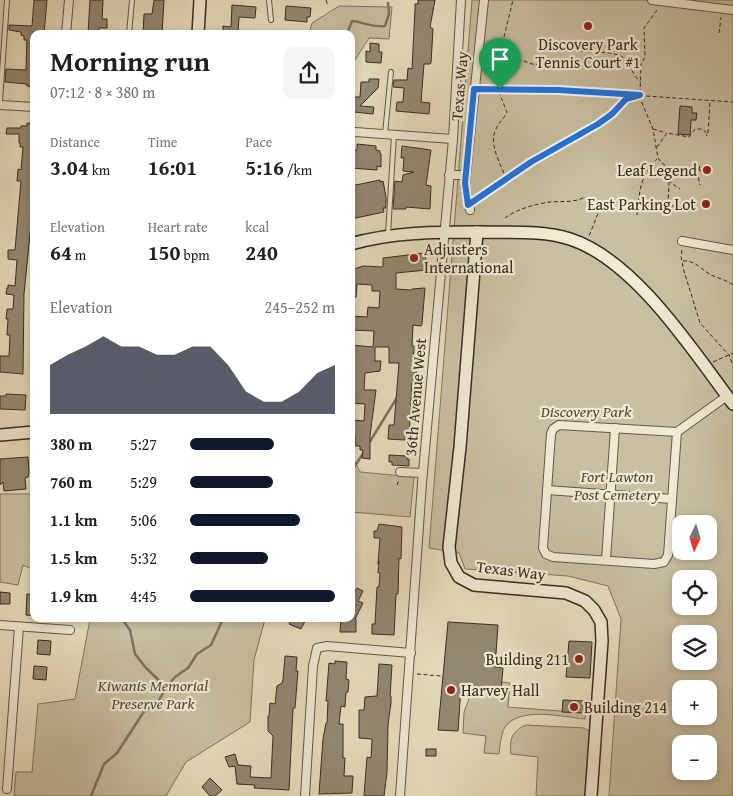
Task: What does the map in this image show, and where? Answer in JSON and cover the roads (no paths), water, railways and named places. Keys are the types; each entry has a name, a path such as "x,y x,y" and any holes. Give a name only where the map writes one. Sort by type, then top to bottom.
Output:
{"street":[{"path":"66,30 69,0"},
{"path":"198,30 200,0"},
{"name":"36th Avenue West","path":"400,796 422,473 452,139 461,0"},
{"name":"Texas Way","path":"469,207 465,186 484,0"},
{"path":"652,0 733,10"},
{"path":"0,105 30,107"},
{"path":"355,132 452,139"},
{"path":"449,174 466,175"},
{"path":"355,243 388,236 444,232 545,234 571,239 595,251 617,266 654,301 730,400 677,432 560,425 553,428 550,434 543,548 546,554 553,557 654,564 664,562 668,555 677,432"},
{"name":"Texas Way","path":"477,232 460,447 449,547 451,564 459,577 474,585 566,593 585,601 594,610 601,622 602,640 591,796"},
{"path":"682,245 733,250"},
{"path":"606,560 615,428"},
{"path":"0,435 30,432"},
{"path":"400,472 422,473"},
{"path":"547,490 672,499"},
{"path":"0,625 70,630"},
{"path":"8,788 19,627"},
{"path":"305,796 313,666 318,648 327,646 410,653"}],"lane":[{"path":"0,101 7,0"},
{"path":"129,30 132,0"},
{"path":"269,0 271,20"},
{"path":"385,134 391,72"},
{"path":"388,236 394,135"}],"waterway":[{"path":"349,30 352,21 385,26 389,14 388,3"},
{"path":"369,443 398,396"},
{"path":"355,466 364,452"},
{"path":"124,622 130,630 135,654 146,668 166,687"},
{"path":"91,796 104,764 117,753 145,710 158,702 175,677 188,668 197,654 211,645 222,622"}],"place":[{"name":"Discovery Park Tennis Court #1","path":"588,26"},
{"name":"Leaf Legend","path":"707,170"},
{"name":"East Parking Lot","path":"706,204"},
{"name":"Adjusters International","path":"414,258"},
{"name":"Building 211","path":"579,659"},
{"name":"Harvey Hall","path":"451,690"},
{"name":"Building 214","path":"574,707"}],"park label":[{"name":"Discovery Park","path":"586,411"},
{"name":"Fort Lawton Post Cemetery","path":"617,485"},
{"name":"Kiwanis Memorial Preserve Park","path":"153,694"}]}
